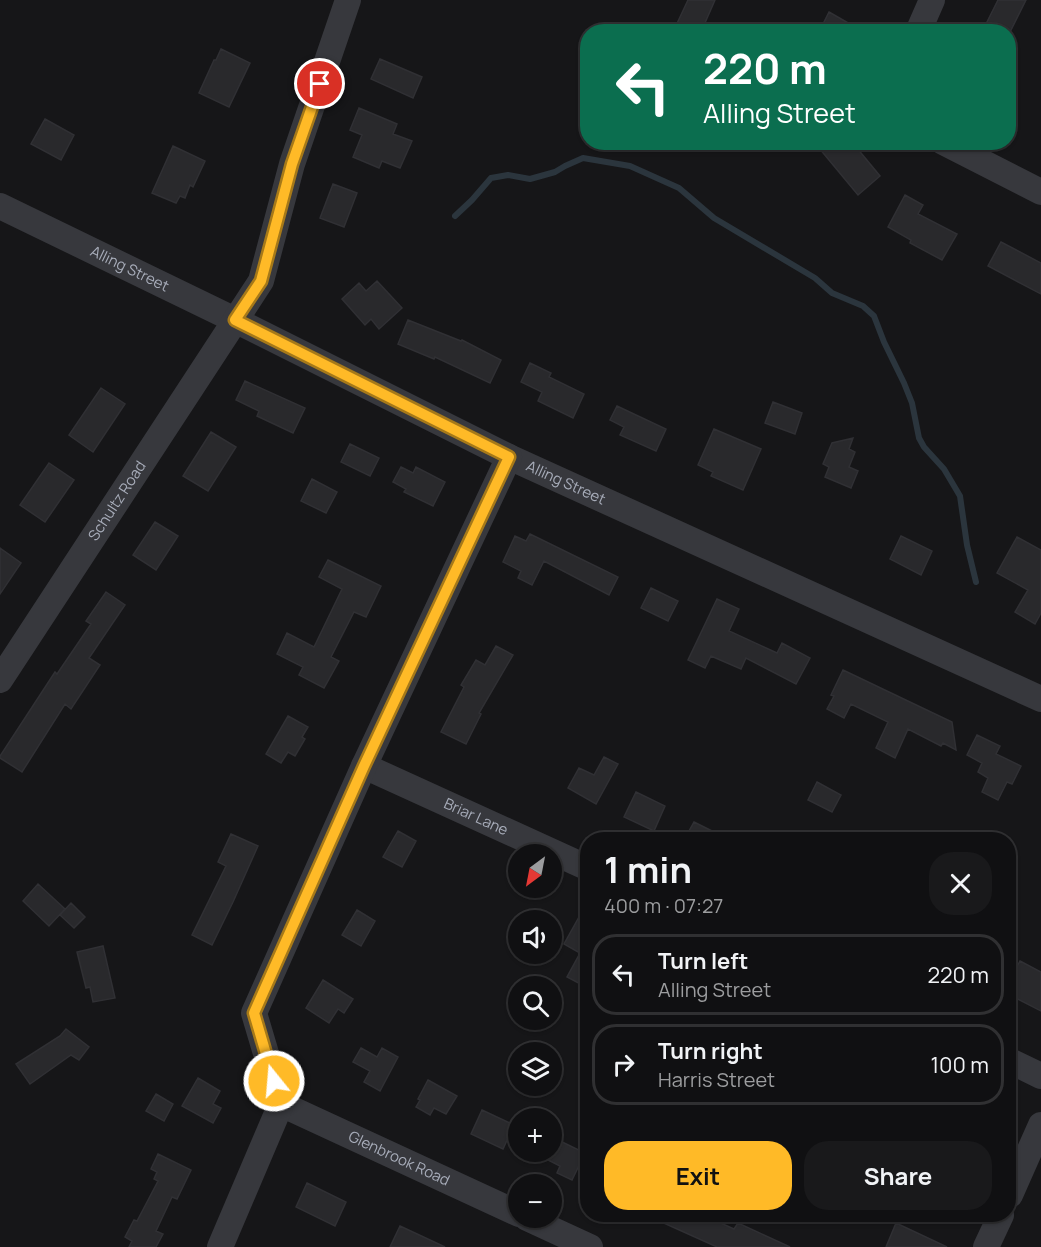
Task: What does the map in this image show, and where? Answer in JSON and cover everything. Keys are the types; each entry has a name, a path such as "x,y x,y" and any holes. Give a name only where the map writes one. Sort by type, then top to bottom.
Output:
{"street":[{"name":"Schultz Road","path":"0,680 261,281 292,164 348,0"},
{"path":"922,24 932,0"},
{"path":"959,150 1041,192"},
{"name":"Alling Street","path":"0,207 235,320 509,457 1041,699"},
{"path":"220,1247 281,1104 254,1013 364,766 509,457"},
{"name":"Briar Lane","path":"364,766 580,864"},
{"path":"1016,1064 1041,1076"},
{"name":"Glenbrook Road","path":"281,1104 508,1209"},
{"path":"1016,1181 1041,1125"},
{"path":"986,1247 998,1222"},
{"path":"549,1228 590,1247"}],"building":[{"path":"688,0 715,0 704,24 677,24"},
{"path":"998,0 1026,0 1014,24 986,24"},
{"path":"829,12 850,24 823,24"},
{"path":"221,49 250,63 229,107 199,93"},
{"path":"380,59 422,77 413,98 371,79"},
{"path":"359,108 397,124 393,134 412,141 400,168 382,161 379,168 353,157 362,135 350,130"},
{"path":"45,119 74,135 61,160 31,144"},
{"path":"173,146 205,161 193,187 190,185 185,198 180,196 176,203 152,193"},
{"path":"821,150 859,150 880,176 858,195"},
{"path":"333,184 357,193 344,227 320,218"},
{"path":"905,195 923,205 918,214 957,234 942,260 910,243 911,240 888,227"},
{"path":"1001,242 1041,263 1041,294 988,266"},
{"path":"377,281 402,308 379,329 371,319 365,325 342,299 359,283 366,291"},
{"path":"408,320 462,340 501,360 490,383 435,357 434,359 398,344"},
{"path":"530,363 551,373 549,377 584,394 573,418 538,401 542,392 521,382"},
{"path":"245,381 305,408 293,433 257,416 259,411 236,400"},
{"path":"101,388 125,404 93,452 69,435"},
{"path":"773,402 802,413 795,434 765,423"},
{"path":"617,406 666,429 656,451 620,435 624,427 610,420"},
{"path":"714,429 761,449 743,490 711,476 713,472 698,465"},
{"path":"211,432 236,447 208,491 183,476"},
{"path":"853,438 849,449 855,452 849,467 858,471 851,488 825,477 829,467 823,464 832,443"},
{"path":"350,444 379,458 370,476 341,462"},
{"path":"49,463 74,480 45,522 20,505"},
{"path":"401,467 413,473 416,467 445,482 433,506 404,492 406,489 393,482"},
{"path":"312,479 337,492 326,513 301,501"},
{"path":"155,522 178,536 156,570 133,555"},
{"path":"530,534 618,577 609,595 544,561 532,585 518,578 521,571 503,562 515,536 526,541"},
{"path":"901,536 932,551 921,575 890,559"},
{"path":"1017,537 1041,550 1041,613 1035,624 1015,612 1028,590 997,573"},
{"path":"0,548 21,563 0,594"},
{"path":"328,560 381,586 366,617 354,612 331,657 339,661 324,688 299,675 303,667 277,654 287,633 314,647 342,589 319,577"},
{"path":"651,588 678,601 668,621 641,608"},
{"path":"106,592 125,605 89,658 100,665 71,709 65,704 22,772 0,756 55,672 57,674 91,624 86,621"},
{"path":"717,599 739,609 729,631 777,653 782,643 810,658 796,684 746,658 741,669 711,656 705,668 688,660"},
{"path":"496,646 513,655 479,713 481,714 466,744 441,732 464,687 461,685 476,660 485,665"},
{"path":"843,670 952,722 956,750 943,743 941,746 908,729 895,758 876,748 888,722 851,704 844,718 827,709"},
{"path":"288,716 308,727 302,737 305,739 295,756 288,752 281,763 266,754"},
{"path":"977,735 1000,746 996,754 1021,766 1012,784 1007,782 998,800 982,792 988,778 978,772 982,763 967,755"},
{"path":"604,757 618,764 596,804 568,788 579,768 594,775"},
{"path":"817,782 841,795 832,812 808,800"},
{"path":"636,792 665,806 654,831 624,817"},
{"path":"694,822 714,832 688,832"},
{"path":"398,831 416,841 402,867 383,857"},
{"path":"231,834 258,846 212,945 192,935 226,866 218,862"},
{"path":"38,884 65,909 49,926 23,901"},
{"path":"71,903 85,917 74,928 60,915"},
{"path":"357,910 375,921 361,946 342,935"},
{"path":"580,915 580,953 564,944"},
{"path":"103,946 115,998 93,1002 90,987 86,988 77,952"},
{"path":"580,953 580,984 567,977"},
{"path":"1020,961 1041,972 1041,1011 1016,998 1016,968"},
{"path":"323,980 353,999 344,1013 338,1009 329,1023 306,1008"},
{"path":"66,1029 89,1047 79,1060 71,1055 30,1084 16,1064 60,1036"},
{"path":"361,1048 377,1057 382,1048 398,1057 380,1091 364,1082 370,1071 353,1062"},
{"path":"198,1078 220,1091 213,1104 221,1108 213,1123 182,1106"},
{"path":"428,1080 457,1096 446,1114 434,1108 430,1115 416,1107"},
{"path":"156,1094 173,1104 164,1121 146,1111"},
{"path":"482,1110 508,1122 508,1138 503,1149 471,1134"},
{"path":"562,1142 580,1151 580,1163 572,1180 557,1173 560,1166 552,1162 562,1162"},
{"path":"158,1154 191,1170 177,1199 172,1197 156,1231 163,1234 156,1247 129,1247 132,1241 125,1237 134,1220 137,1221 158,1181 154,1179 157,1172 151,1169"},
{"path":"307,1183 346,1202 335,1226 296,1207"},
{"path":"662,1222 718,1222 734,1229 738,1223 790,1247 717,1247"},
{"path":"896,1223 947,1247 886,1247"},
{"path":"400,1226 445,1247 390,1247"}],"waterway":[{"path":"455,216 491,178 508,175 530,179 555,172 583,158 630,166 679,188 714,218 815,278 832,293 863,306 874,316 904,383 912,403 919,438 944,469 960,496 967,545 976,582"}],"route":[{"path":"274,1081 254,1013 364,766 509,457 235,320 261,281 292,164 320,84"}]}
